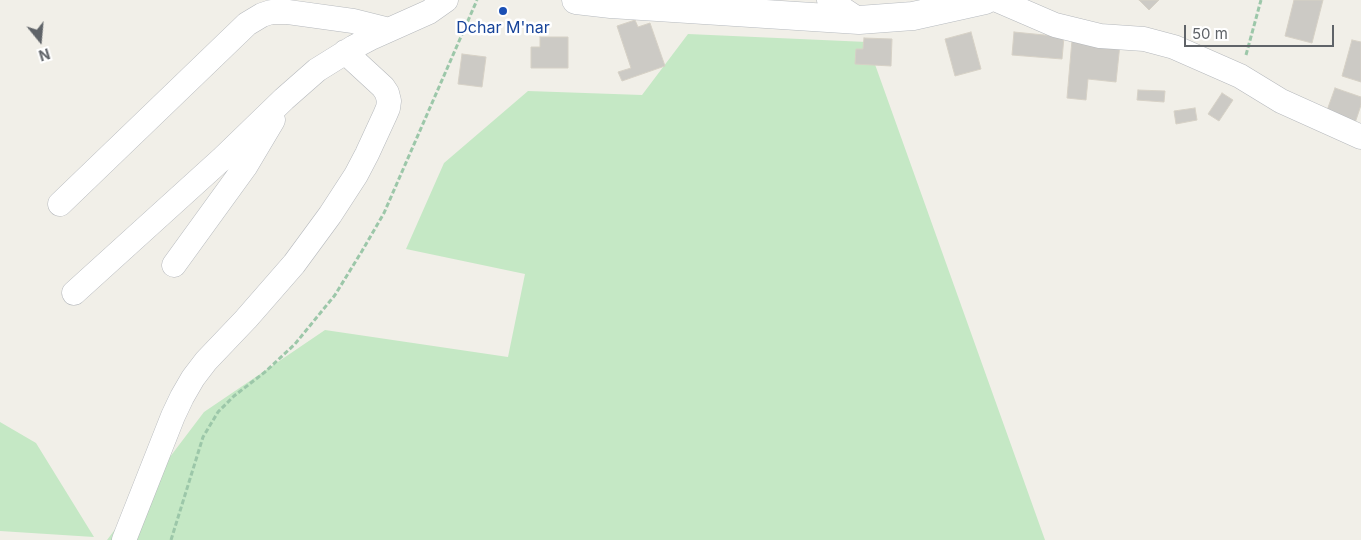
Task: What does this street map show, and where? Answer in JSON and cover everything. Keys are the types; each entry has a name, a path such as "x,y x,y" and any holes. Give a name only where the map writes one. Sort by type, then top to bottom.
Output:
{"street":[{"path":"74,293 317,70 345,52 373,37 429,12 446,0"},
{"path":"576,0 611,4 859,20 913,16 985,0"},
{"path":"829,0 859,20"},
{"path":"997,0 1055,25 1100,36 1144,39 1174,47 1240,76 1281,101 1361,136"},
{"path":"60,204 247,24 262,15 271,12 288,12 354,21 388,30"},
{"path":"124,540 173,416 193,378 206,361 294,264 330,215 356,175 385,115 389,101 387,93 345,52"},
{"path":"174,265 245,167 284,99"}],"path":[{"path":"171,540 204,437 218,412 295,344 335,295 384,213 477,0"},
{"path":"1240,76 1261,0"}],"green space":[{"path":"688,34 867,42 1045,540 107,540 204,412 325,330 508,357 525,274 406,249 444,163 528,91 642,95"},
{"path":"0,422 36,443 94,537 0,531"}],"building":[{"path":"1139,0 1159,0 1149,10"},
{"path":"1294,0 1323,0 1312,43 1285,36"},
{"path":"635,20 638,27 650,23 665,66 622,81 618,72 631,68 617,26"},
{"path":"971,32 981,69 955,76 945,39"},
{"path":"1014,32 1064,37 1062,59 1012,55"},
{"path":"540,37 568,37 568,68 531,68 531,47 540,47"},
{"path":"864,38 892,39 891,66 855,64 856,49 863,49"},
{"path":"1072,40 1120,44 1116,82 1088,79 1086,100 1067,98"},
{"path":"1352,40 1361,42 1361,82 1342,76"},
{"path":"462,54 486,57 482,87 458,84"},
{"path":"1335,88 1361,97 1361,105 1354,126 1325,116"},
{"path":"1138,90 1165,91 1164,102 1137,100"},
{"path":"1222,93 1233,100 1219,121 1208,114"},
{"path":"1195,108 1197,120 1176,124 1174,111"}],"place":[{"name":"Dchar M'nar","path":"503,11"}]}
